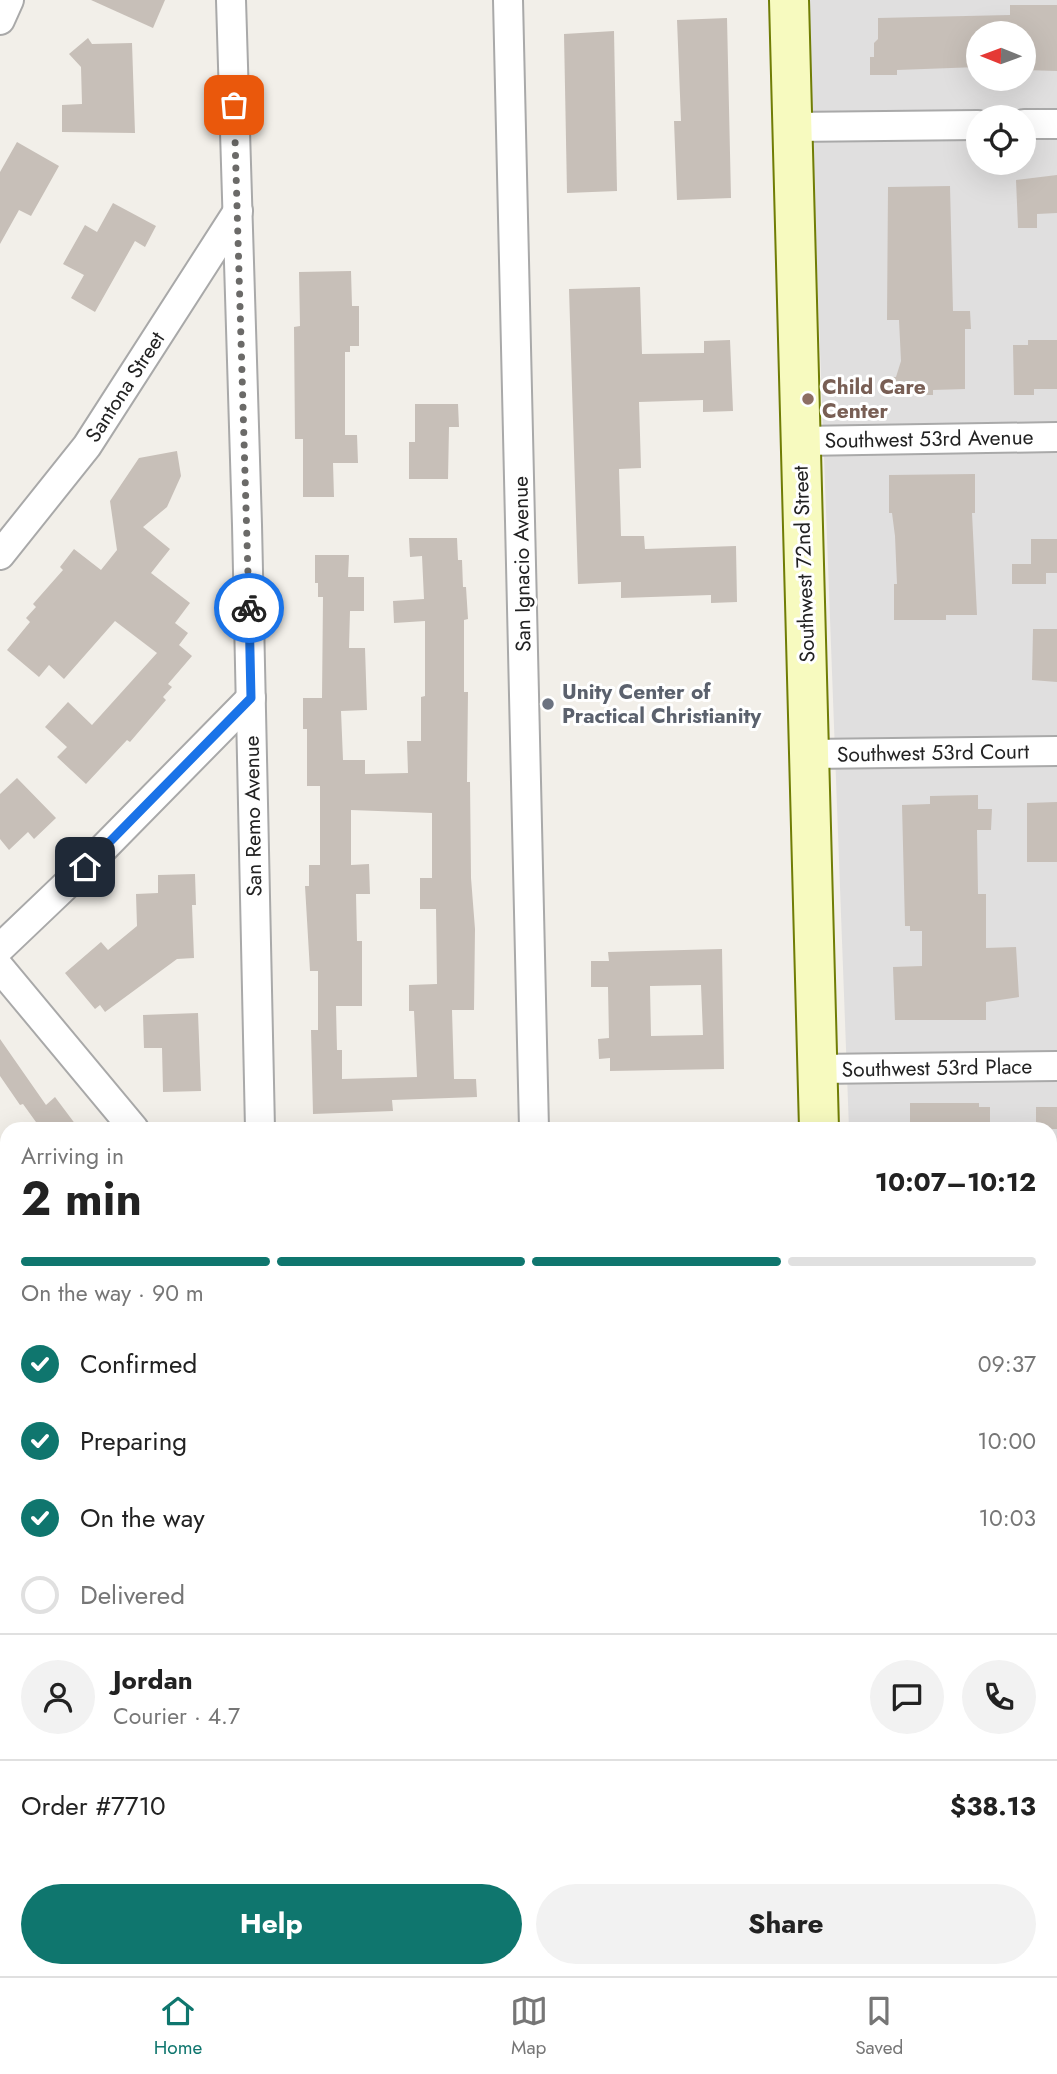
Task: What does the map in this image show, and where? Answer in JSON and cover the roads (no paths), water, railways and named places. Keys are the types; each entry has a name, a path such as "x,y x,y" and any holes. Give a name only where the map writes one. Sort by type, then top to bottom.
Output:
{"main road":[{"name":"Southwest 72nd Street","path":"789,0 819,1122"}],"street":[{"path":"0,20 9,0"},
{"name":"San Remo Avenue","path":"232,0 260,1122"},
{"name":"San Ignacio Avenue","path":"508,0 534,1122"},
{"path":"1036,124 1057,124"},
{"path":"792,127 966,125"},
{"name":"Santona Street","path":"0,555 87,446 238,211"},
{"name":"Southwest 53rd Avenue","path":"801,441 1057,437"},
{"path":"0,948 85,867 251,698"},
{"name":"Southwest 53rd Court","path":"809,754 1057,751"},
{"path":"0,968 128,1122"},
{"name":"Southwest 53rd Place","path":"817,1069 1057,1066"}],"place":[{"name":"Child Care Center","path":"808,399"},
{"name":"Unity Center of Practical Christianity","path":"548,704"}]}
